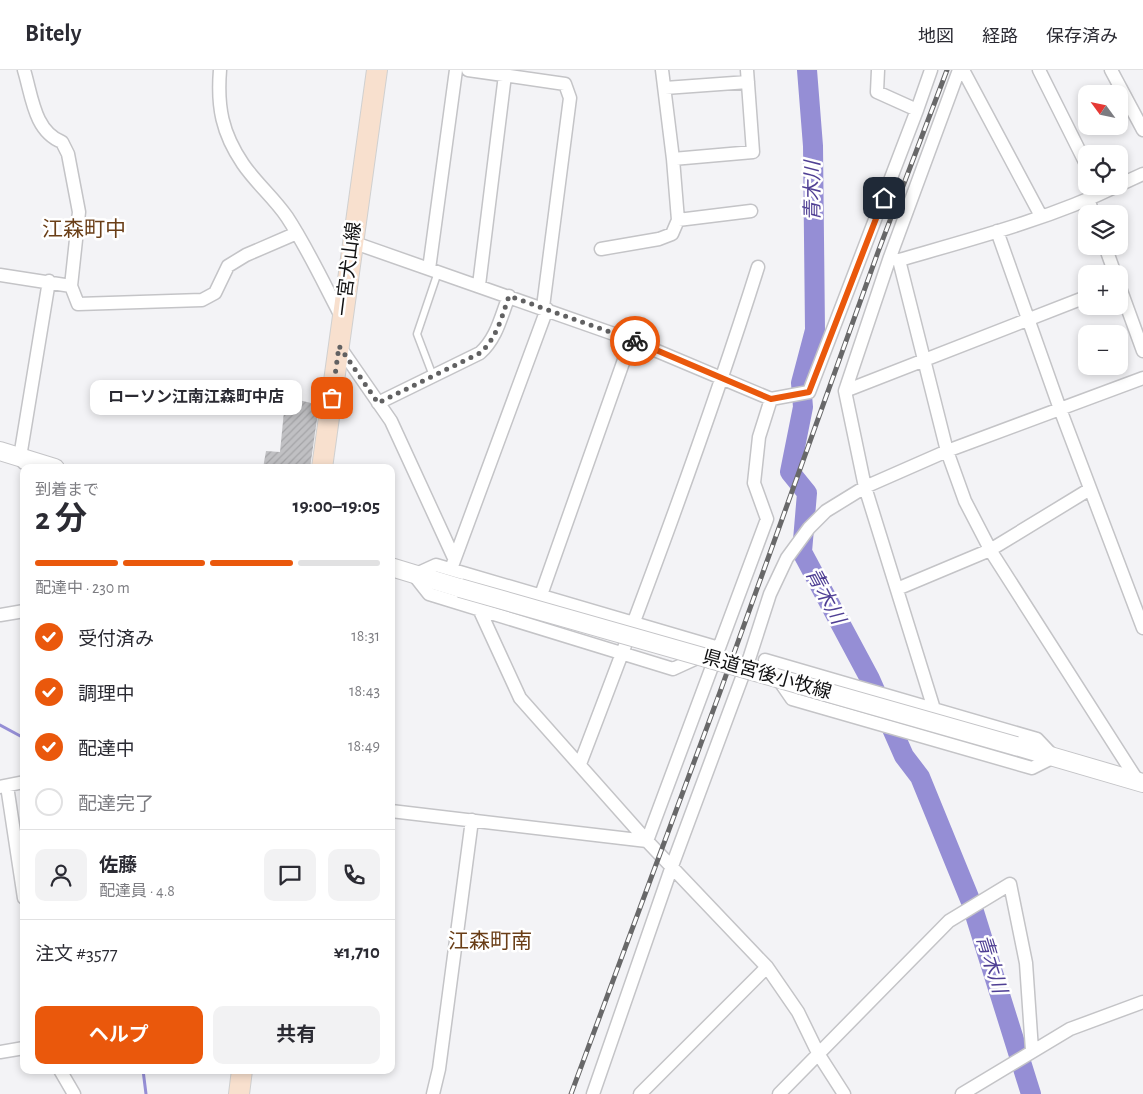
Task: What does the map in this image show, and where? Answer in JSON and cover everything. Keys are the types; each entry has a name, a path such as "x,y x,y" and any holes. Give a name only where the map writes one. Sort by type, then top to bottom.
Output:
{"main road":[{"name":"一宮犬山線","path":"323,464 377,70"},
{"path":"0,451 24,462"},
{"name":"県道宮後小牧線","path":"395,568 1054,757 1142,785"},
{"path":"239,1094 242,1074"}],"street":[{"path":"24,70 41,127 52,138 62,142 68,154 79,212 70,286 78,304 202,300 214,293 224,279 228,266 246,255 297,233"},
{"path":"220,70 218,94 224,132 244,165 276,202 297,233 342,318"},
{"path":"434,270 456,70"},
{"path":"453,563 545,308 570,98 565,84 528,74 505,76 468,70"},
{"path":"601,249 659,239 672,234 678,220 674,160 662,70"},
{"path":"869,70 877,92 918,110"},
{"path":"877,92 878,70"},
{"path":"352,242 545,308 631,340 723,377 771,399 804,393 918,110 931,70"},
{"path":"961,70 1041,216"},
{"path":"934,709 865,487 845,391 961,70"},
{"path":"1039,70 1078,148"},
{"path":"1111,70 1143,130"},
{"path":"479,285 505,76"},
{"path":"665,88 747,76 753,152 674,160"},
{"path":"1128,181 1143,174"},
{"path":"894,258 997,231 1088,201 1094,195"},
{"path":"1088,201 1090,205"},
{"path":"678,220 750,211"},
{"path":"997,231 1060,409 1143,628"},
{"path":"894,258 924,361 947,451 965,501 990,550 1142,785"},
{"path":"580,764 623,653 723,377 758,267"},
{"path":"0,275 70,286"},
{"path":"24,462 49,282"},
{"path":"378,403 480,353 490,344 509,296"},
{"path":"845,391 1078,300"},
{"path":"1128,310 1143,351"},
{"path":"541,595 631,340"},
{"path":"339,346 399,437 453,563"},
{"path":"593,1094 672,866 750,656 770,594 787,558 809,528 826,511 865,487 947,451 1143,378"},
{"path":"647,840 767,519 754,482 759,437 771,399"},
{"path":"897,590 990,550 1090,490"},
{"path":"453,563 541,595 719,648 673,669 429,594 414,575 436,565 453,563"},
{"path":"480,611 520,698 647,840 767,967 798,1012 819,1055 844,1094"},
{"path":"0,615 20,612"},
{"path":"750,656 765,660 862,688 1037,739 1054,757 1032,768 792,699 765,660"},
{"path":"20,783 4,786 20,876"},
{"path":"395,810 647,840"},
{"path":"433,1094 439,1069 472,820"},
{"path":"779,1094 949,921 1010,884 1026,963 1032,1050"},
{"path":"640,1094 767,967"},
{"path":"962,1094 1032,1050 1070,1029 1143,1002"},
{"path":"0,1052 20,1049"},
{"path":"62,1074 74,1094"}],"lane":[{"path":"432,376 417,334 434,270"}],"building":[{"path":"299,400 319,405 311,464 264,464 266,451 280,452 284,411"}],"waterway":[{"name":"青木川","path":"807,70 813,146 815,330 801,383 803,407 790,472 807,493 802,552 870,679 904,756 920,777 971,902 1031,1094"},
{"path":"0,725 20,736"},
{"path":"144,1074 146,1094"}],"railway":[{"path":"571,1094 720,692 878,252 947,70"}],"way so far":[{"path":"332,398 339,346 378,403 480,353 490,344 509,296 635,341"}],"place":[{"name":"ローソン江南江森町中店","path":"332,398"}],"district":[{"name":"江森町中","path":"84,229"},
{"name":"江森町南","path":"490,941"}],"route":[{"path":"635,341 771,399 809,392 884,198"}]}
